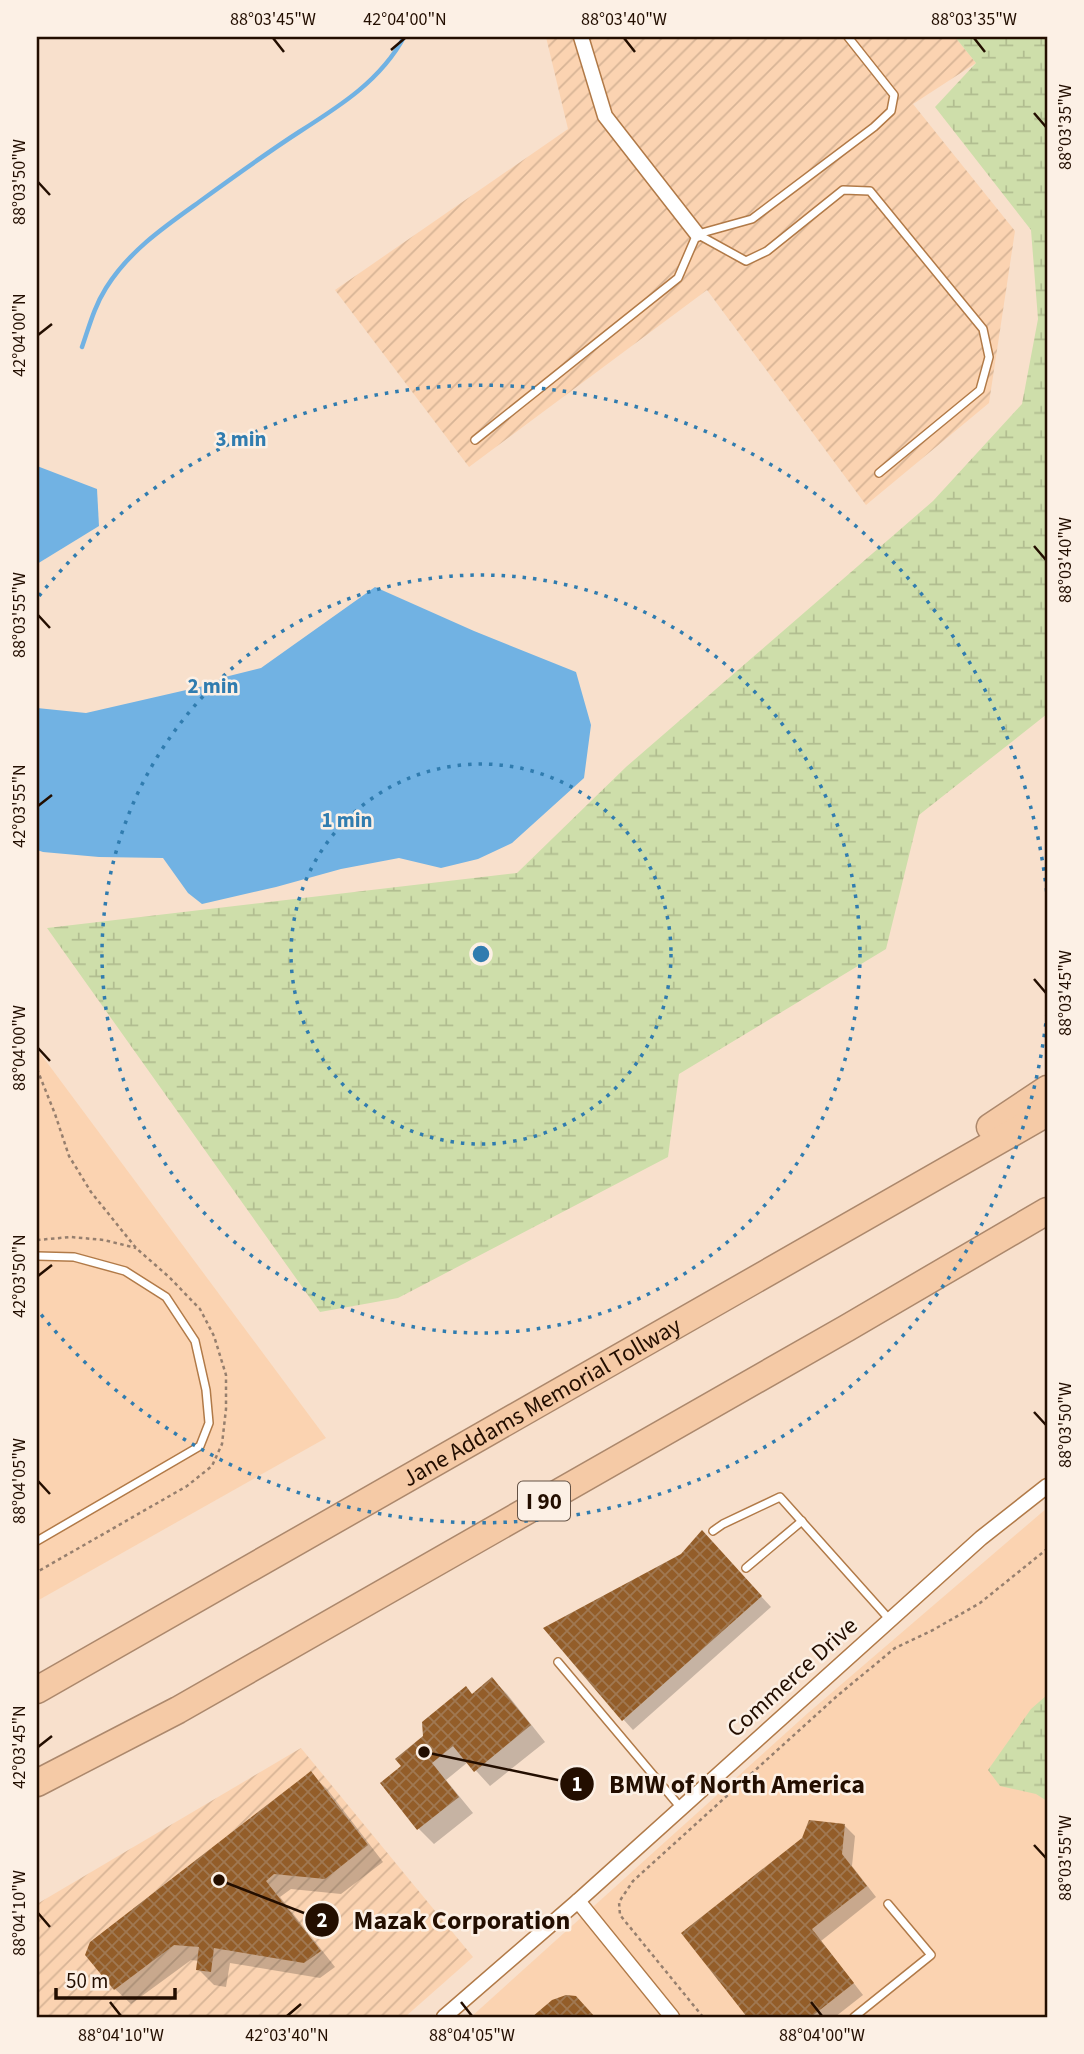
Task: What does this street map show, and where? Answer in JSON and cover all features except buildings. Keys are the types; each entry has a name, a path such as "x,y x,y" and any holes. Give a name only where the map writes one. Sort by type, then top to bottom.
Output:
{"highway":[{"path":"801,1254 1047,1089"},
{"name":"Jane Addams Memorial Tollway","path":"37,1690 1047,1113"},
{"name":"I 90","path":"37,1783 178,1710 1047,1211"}],"street":[{"path":"581,37 605,116 697,234"},
{"name":"Commerce Drive","path":"444,2017 981,1538 1047,1486"},
{"path":"578,1900 671,2017"}],"lane":[{"path":"697,234 752,219 874,127 891,111 894,95 848,37"},
{"path":"697,234 746,261 767,251 843,190 870,191 983,329 989,357 980,390 879,473"},
{"path":"475,440 678,278 697,234"},
{"path":"37,1256 74,1257 125,1270 166,1297 195,1341 206,1390 209,1423 200,1446 37,1541"},
{"path":"713,1531 780,1497 890,1620"},
{"path":"746,1568 802,1521"},
{"path":"558,1662 681,1808"},
{"path":"853,2017 931,1955 888,1904"}],"path":[{"path":"37,1069 69,1156 91,1192 136,1248 169,1277 200,1310 214,1336 226,1375 222,1444 212,1466 187,1486 37,1572"},
{"path":"37,1240 71,1237 104,1240 136,1248"},
{"path":"703,2017 620,1915 619,1902 633,1881 895,1647 933,1630 981,1603 1047,1549"}],"shaded area":[{"path":"546,37 955,37 976,63 913,104 1015,231 989,403 866,505 707,290 469,467 335,290 568,129"},
{"path":"37,1049 326,1438 37,1601"},
{"path":"1047,1508 1047,2017 471,2017 808,1713"},
{"path":"301,1748 473,1957 405,2017 37,2017 37,1904"}],"green space":[{"path":"955,37 1047,37 1047,714 919,815 886,949 679,1074 668,1157 398,1298 320,1312 47,928 517,873 626,767 933,501 1022,404 1038,319 1031,230 935,107 976,63"},
{"path":"1047,1695 1047,1801 1036,1794 1000,1786 988,1770 1031,1709"}],"water":[{"path":"37,466 97,489 99,526 37,564"},
{"path":"375,587 576,672 591,725 584,778 512,843 478,859 441,868 399,858 341,869 202,904 188,893 163,858 99,857 37,850 37,708 86,713 208,685 225,677 261,668"}],"waterway":[{"path":"82,347 102,295 136,251 186,211 358,91 384,66 404,37"}],"place":[{"name":"BMW of North America","path":"424,1752"},
{"name":"Mazak Corporation","path":"219,1880"}]}
